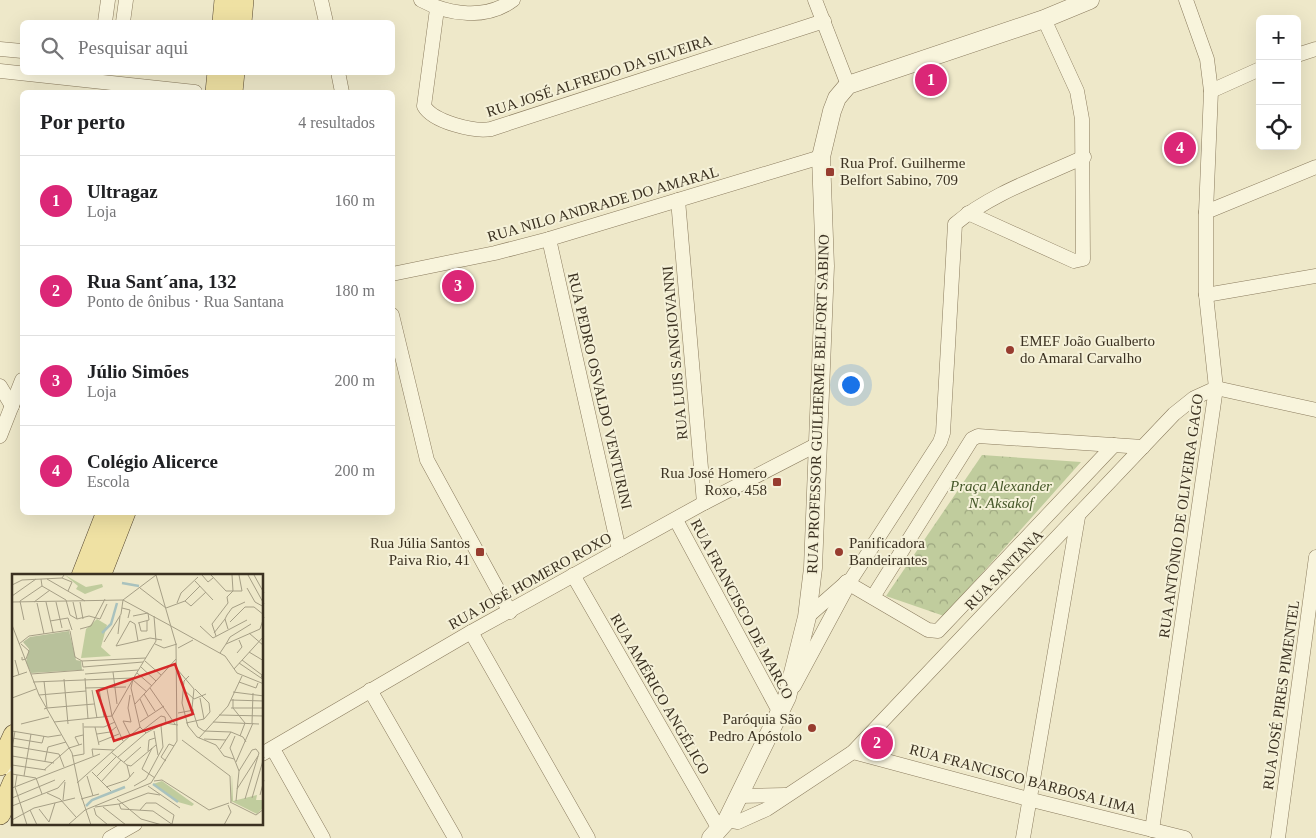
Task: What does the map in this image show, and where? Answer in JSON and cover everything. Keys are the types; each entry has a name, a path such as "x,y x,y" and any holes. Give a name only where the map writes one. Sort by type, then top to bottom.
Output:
{"main road":[{"path":"223,20 225,0"},
{"path":"241,20 243,0"},
{"path":"216,90 218,75"},
{"path":"232,90 234,75"},
{"path":"83,574 106,515"},
{"path":"101,574 124,515"},
{"path":"4,765 12,741"},
{"path":"0,814 8,786"}],"street":[{"path":"105,20 108,0"},
{"path":"123,20 126,0"},
{"path":"321,0 326,20"},
{"path":"421,0 438,9 479,13 489,12 513,0"},
{"path":"815,0 848,85 1044,19 1090,0"},
{"name":"RUA ANTÔNIO DE OLIVEIRA GAGO","path":"1152,830 1216,388 1206,295 1206,212 1211,91 1207,59 1186,0"},
{"name":"RUA JOSÉ ALFREDO DA SILVEIRA","path":"438,9 424,106 427,111 443,119 469,130 480,131 491,130 824,20"},
{"path":"968,213 1074,261 1082,260 1084,157 1082,119 1077,91 1044,19"},
{"path":"0,49 20,51"},
{"path":"1301,54 1316,49"},
{"path":"0,71 20,73"},
{"path":"1211,91 1256,71"},
{"path":"36,75 177,90"},
{"path":"339,75 342,90"},
{"name":"RUA PROFESSOR GUILHERME BELFORT SABINO","path":"716,833 739,796 784,705 807,617 813,568 825,266 821,156 832,111 837,98 848,85"},
{"name":"RUA NILO ANDRADE DO AMARAL","path":"395,273 495,253 550,239 821,156"},
{"path":"784,705 850,581 936,450 942,433 955,224 968,213 993,198 1084,157"},
{"path":"1206,212 1316,167"},
{"name":"RUA LUIS SANGIOVANNI","path":"678,200 704,503"},
{"name":"RUA PEDRO OSVALDO VENTURINI","path":"550,239 619,550"},
{"path":"1206,295 1316,276"},
{"path":"395,327 427,460 510,612"},
{"path":"0,436 20,385"},
{"path":"0,386 12,406"},
{"path":"1216,388 1316,410"},
{"name":"RUA SANTANA","path":"716,833 767,809 853,752 1143,447 1184,406 1202,394 1216,388"},
{"path":"873,597 972,439 978,436 1143,447"},
{"name":"RUA JOSÉ HOMERO ROXO","path":"268,752 471,632 704,503 818,444"},
{"path":"850,581 928,630 938,631 1114,445"},
{"path":"1024,838 1032,800 1078,516"},
{"name":"RUA FRANCISCO DE MARCO","path":"676,520 784,705"},
{"name":"RUA JOSÉ PIRES PIMENTEL","path":"1278,838 1316,557"},
{"name":"RUA AMÉRICO ANGÉLICO","path":"573,576 716,833"},
{"path":"807,617 850,581"},
{"path":"471,632 588,838"},
{"path":"370,690 455,838"},
{"path":"268,752 323,838"},
{"name":"RUA FRANCISCO BARBOSA LIMA","path":"853,752 1032,800 1186,838"},
{"path":"739,796 788,795"},
{"path":"110,838 131,826"}],"green space":[{"name":"Praça Alexander N. Aksakof","path":"982,455 1081,462 944,616 886,596"}],"place":[{"name":"Ultragaz","path":"931,80"},
{"name":"Colégio Alicerce","path":"1180,148"},
{"name":"Rua Prof. Guilherme Belfort Sabino, 709","path":"830,172"},
{"name":"Júlio Simões","path":"458,286"},
{"name":"EMEF João Gualberto do Amaral Carvalho","path":"1010,350"},
{"name":"Rua José Homero Roxo, 458","path":"777,482"},
{"name":"Rua Júlia Santos Paiva Rio, 41","path":"480,552"},
{"name":"Panificadora Bandeirantes","path":"839,552"},
{"name":"Paróquia São Pedro Apóstolo","path":"812,728"},
{"name":"Rua Sant´ana, 132","path":"877,743"}]}
